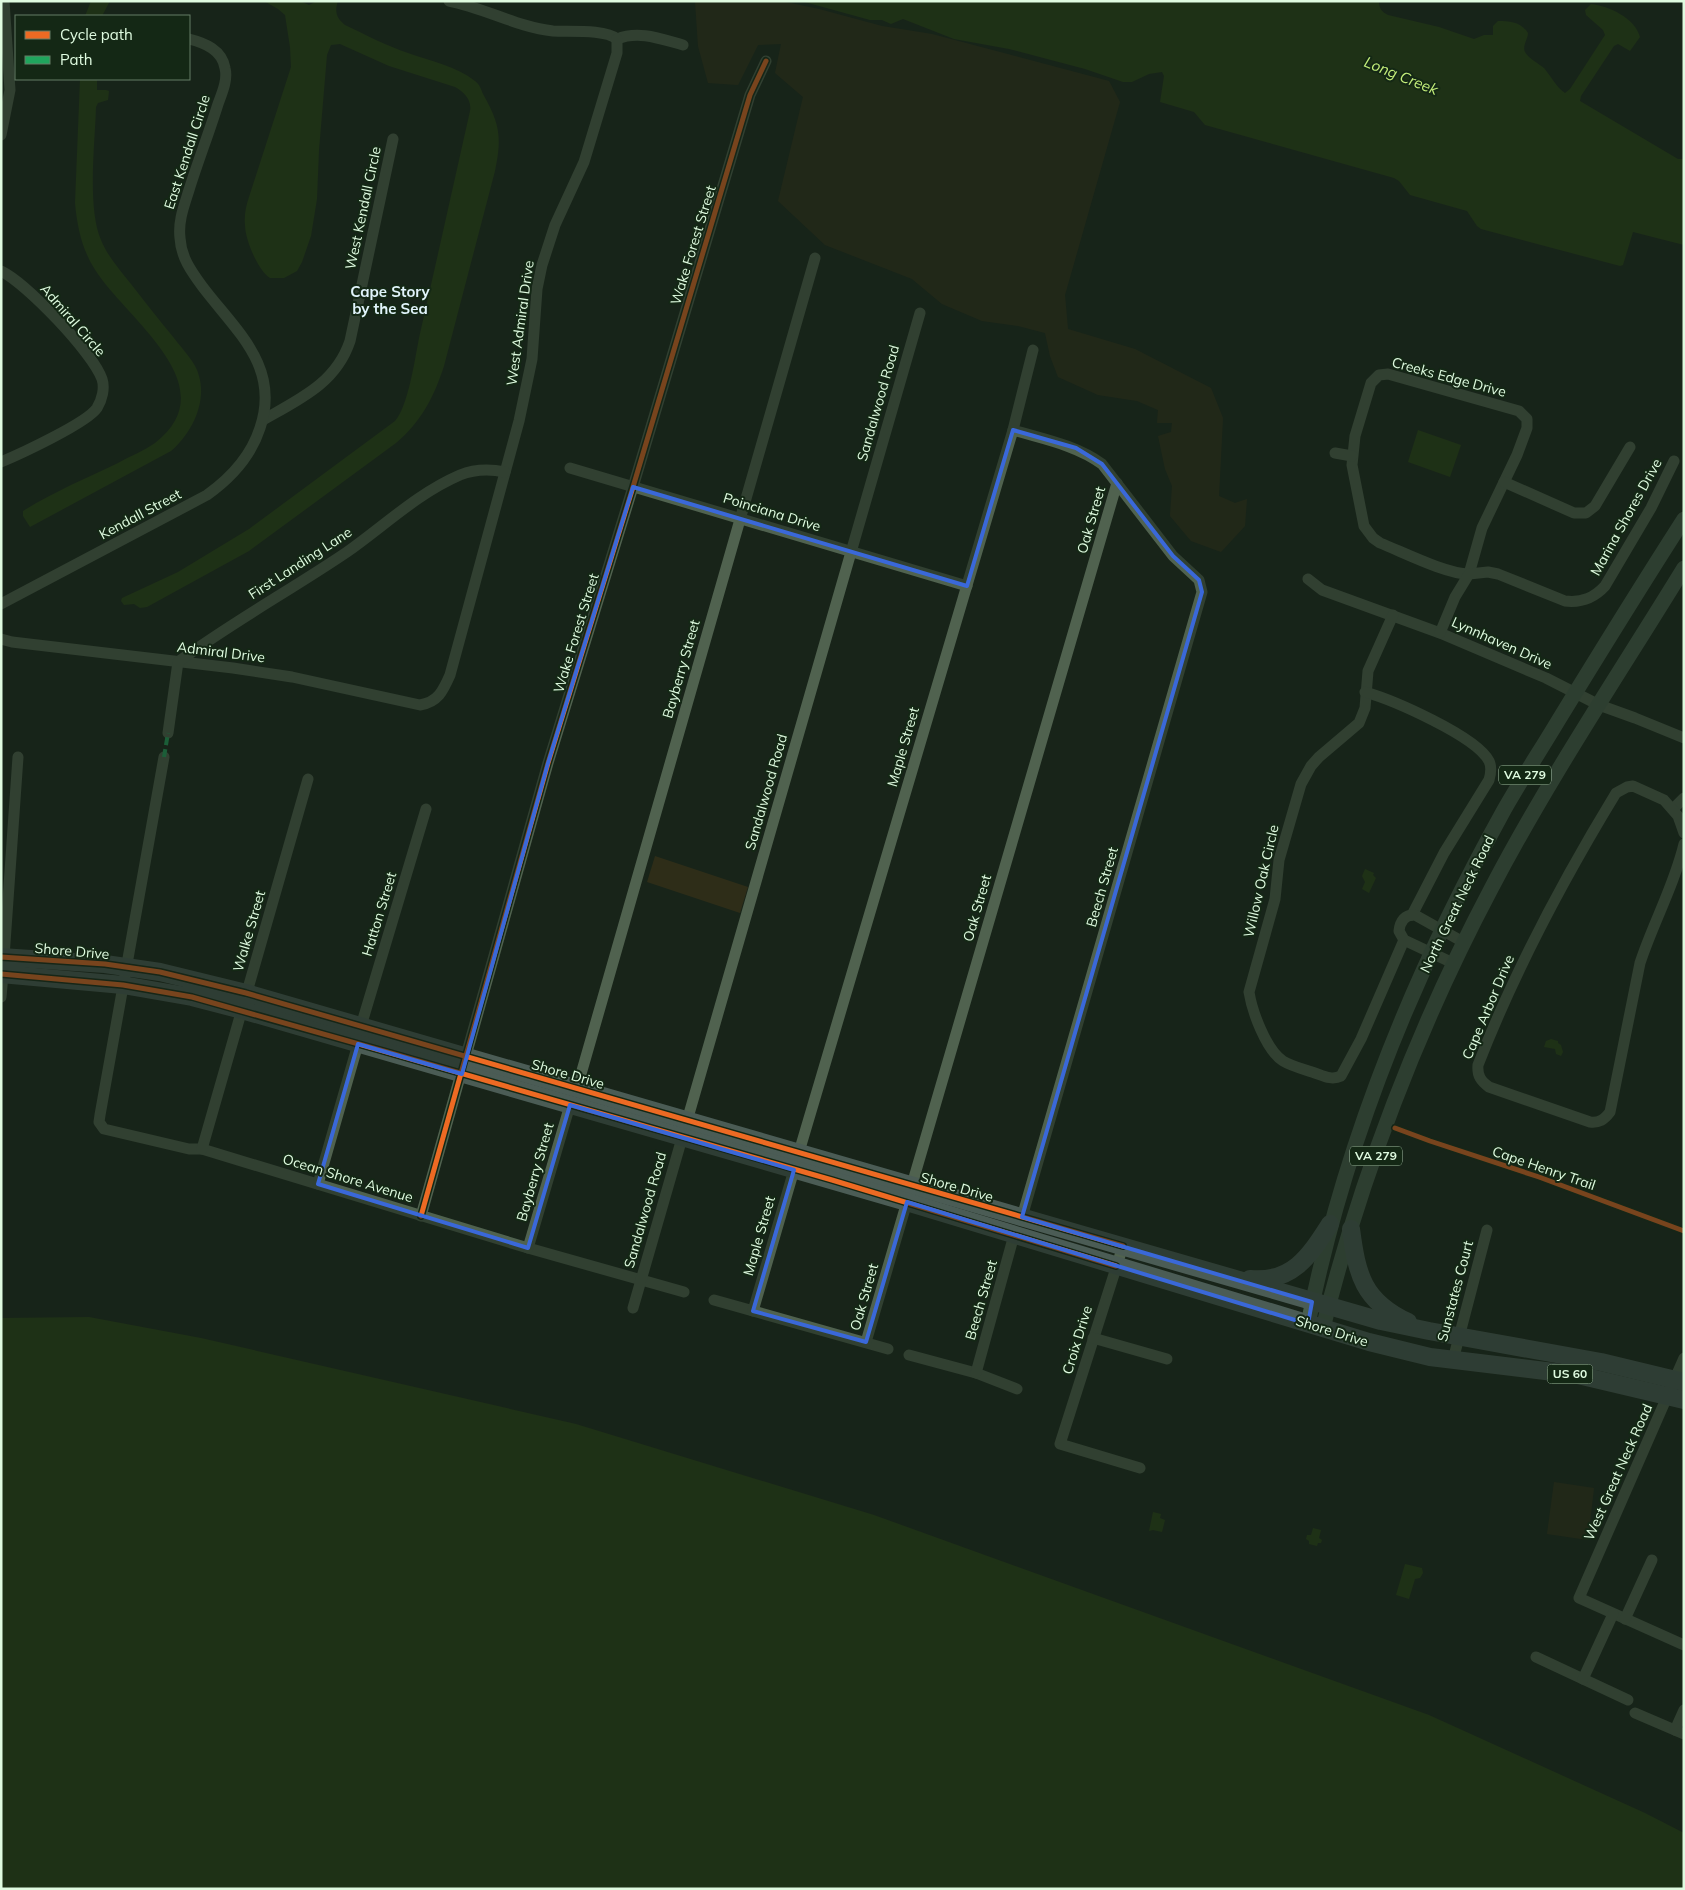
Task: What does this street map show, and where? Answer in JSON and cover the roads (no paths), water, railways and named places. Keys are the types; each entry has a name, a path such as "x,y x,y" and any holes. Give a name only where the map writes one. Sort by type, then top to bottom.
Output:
{"highway":[{"name":"Shore Drive","path":"3,957 105,964 191,979 246,993 360,1035"},
{"name":"Shore Drive","path":"2,974 124,985 192,997 242,1010 360,1035 464,1065 570,1105 907,1202 1368,1342 1430,1357 1535,1368 1677,1390"},
{"name":"Shore Drive","path":"464,1065 577,1088 1381,1321 1601,1362 1677,1390"},
{"path":"1228,1277 1259,1280 1286,1273 1307,1258 1330,1224"},
{"path":"1351,1229 1358,1270 1371,1295 1401,1318 1429,1331"}],"main road":[{"name":"North Great Neck Road","path":"1315,1326 1320,1304 1330,1224 1376,1086 1402,1018 1431,953 1505,808 1684,519"},
{"name":"North Great Neck Road","path":"1320,1304 1351,1229 1401,1083 1490,890 1599,705 1684,568"}],"street":[{"path":"1,135 10,90 4,1"},
{"path":"450,1 533,28 612,35 617,39 633,34 642,35 683,45"},
{"name":"West Admiral Drive","path":"434,701 444,690 450,676 519,421 530,369 537,288 542,265 555,225 584,162 617,53 617,39"},
{"name":"East Kendall Circle","path":"190,40 215,50 223,60 226,74 182,214 180,239 182,251 191,271 241,334 260,364 266,394 263,420"},
{"name":"Wake Forest Street","path":"421,1216 548,763 750,95 766,61"},
{"name":"West Kendall Circle","path":"263,420 318,387 338,366 346,353 393,139"},
{"name":"Bayberry Street","path":"577,1088 815,258"},
{"name":"Admiral Circle","path":"1,271 19,283 67,331 91,360 100,376 103,390 97,407 85,420 1,462"},
{"name":"Sandalwood Road","path":"640,1279 920,313"},
{"name":"Maple Street","path":"799,1152 967,586 1033,350"},
{"name":"Creeks Edge Drive","path":"1388,374 1469,396 1519,411 1527,419 1527,428 1482,528 1469,574 1460,574 1447,570 1380,543 1373,538 1364,526 1361,517 1352,456 1371,383 1380,375 1388,374"},
{"name":"Kendall Street","path":"1,604 207,495 220,486 232,475 252,447 263,420"},
{"path":"1012,430 1083,452 1102,464 1117,483"},
{"path":"1504,482 1574,513 1586,513 1595,506 1630,447"},
{"path":"1335,453 1352,456"},
{"name":"Marina Shores Drive","path":"1469,574 1488,572 1498,574 1565,601 1582,601 1592,598 1605,586 1651,508 1674,461"},
{"name":"Poinciana Drive","path":"570,468 967,586"},
{"name":"First Landing Lane","path":"178,662 228,626 346,552 435,488 472,472 484,470 505,472"},
{"name":"Beech Street","path":"1022,1217 1202,592 1201,585 1173,556 1117,483"},
{"name":"Oak Street","path":"866,1342 1117,483"},
{"path":"1440,633 1455,597 1469,574"},
{"name":"Lynnhaven Drive","path":"1308,579 1322,590 1440,633 1546,678 1599,705 1684,738"},
{"name":"Willow Oak Circle","path":"1365,692 1403,706 1440,724 1477,749 1485,756 1490,767 1489,780 1444,853 1412,914 1405,917 1399,927 1400,936 1404,940 1361,1039 1341,1076 1331,1078 1285,1062 1276,1055 1259,1025 1250,1002 1249,992 1275,899 1281,852 1304,777 1319,757 1359,723 1365,708 1365,692 1368,671 1393,615"},
{"name":"Admiral Drive","path":"1,638 12,642 292,677 420,705 434,701"},
{"path":"168,733 178,662"},
{"path":"3,957 18,756"},
{"path":"124,985 164,757"},
{"name":"Walke Street","path":"202,1149 308,779"},
{"name":"Cape Arbor Drive","path":"1684,833 1682,824 1673,809 1664,800 1640,788 1627,787 1616,793 1564,884 1516,974 1478,1065 1482,1082 1489,1087 1590,1122 1601,1121 1606,1117 1610,1112 1640,963 1647,941 1674,879 1684,844"},
{"path":"1673,809 1684,798"},
{"name":"Hatton Street","path":"318,1184 426,809"},
{"path":"1412,914 1465,943"},
{"path":"1404,940 1455,964"},
{"path":"1,997 2,974"},
{"name":"Ocean Shore Avenue","path":"124,985 99,1122 104,1129 189,1149 202,1149 528,1248 684,1292"},
{"name":"Bayberry Street","path":"528,1248 570,1105"},
{"name":"Maple Street","path":"753,1311 794,1170"},
{"name":"Sunstates Court","path":"1453,1360 1487,1230"},
{"name":"Beech Street","path":"976,1373 1014,1235"},
{"name":"Croix Drive","path":"1123,1246 1060,1444 1140,1468"},
{"path":"633,1308 640,1279"},
{"path":"714,1300 888,1349"},
{"path":"1094,1338 1167,1359"},
{"path":"909,1355 976,1373 1017,1389"},
{"name":"West Great Neck Road","path":"1613,1614 1579,1598 1677,1390 1684,1358"},
{"path":"1625,1619 1652,1560"},
{"path":"1584,1679 1613,1614 1683,1642"},
{"path":"1536,1657 1628,1700"},
{"path":"1636,1712 1679,1732 1684,1710"}],"water":[{"path":"91,1 110,1 103,15 85,15"},
{"path":"264,1 300,1 309,5 317,1 338,1 337,15 345,25 392,47 452,68 475,81 480,87 493,114 498,131 499,140 495,171 444,366 436,388 420,418 396,443 249,551 147,607 140,608 134,604 124,605 121,601 122,598 178,572 249,529 395,421 404,405 410,382 470,111 469,100 455,87 389,66 340,44 331,45 327,55 317,199 311,236 297,271 284,278 270,278 261,269 250,246 246,231 245,214 291,67 285,15"},
{"name":"Long Creek","path":"801,1 1379,1 1381,10 1388,15 1439,27 1474,39 1484,35 1493,35 1493,26 1498,21 1519,24 1528,33 1524,47 1525,52 1544,68 1556,85 1565,93 1570,89 1605,35 1603,30 1586,15 1585,10 1591,4 1606,7 1620,14 1633,24 1640,37 1630,51 1618,44 1614,46 1581,96 1580,101 1678,159 1684,159 1684,245 1633,232 1623,265 1620,266 1481,229 1467,211 1410,195 1399,181 1394,178 1205,125 1194,112 1160,102 1164,76 1162,72 1149,74 1132,82 1123,82 1085,69 1009,49 954,39 903,19 891,24 882,20 870,20"},
{"path":"80,80 97,80 97,90 109,91 108,100 98,103 96,107 93,157 94,210 101,240 114,263 192,361 199,376 201,397 196,417 191,427 171,451 30,527 23,516 23,511 58,491 118,463 155,443 175,421 181,398 176,375 163,352 108,287 90,261 83,245 75,203"},
{"path":"1418,430 1461,445 1450,477 1408,462"},
{"path":"1365,869 1374,873 1373,875 1376,878 1369,893 1362,889 1365,882 1362,876"},
{"path":"1551,1039 1558,1041 1561,1045 1563,1052 1561,1056 1556,1054 1555,1049 1544,1047 1546,1041"},
{"path":"89,1317 201,1338 576,1424 874,1515 1429,1715 1645,1813 1684,1833 1684,1889 1,1889 1,1318"},
{"path":"1153,1512 1161,1514 1160,1518 1165,1520 1162,1532 1149,1531"},
{"path":"1313,1528 1321,1530 1319,1538 1322,1540 1317,1546 1309,1544 1309,1541 1306,1539 1307,1535 1311,1535"},
{"path":"1405,1564 1422,1568 1423,1573 1420,1578 1415,1579 1409,1599 1396,1595"}],"district":[{"name":"Cape Story by the Sea","path":"390,300"}]}
